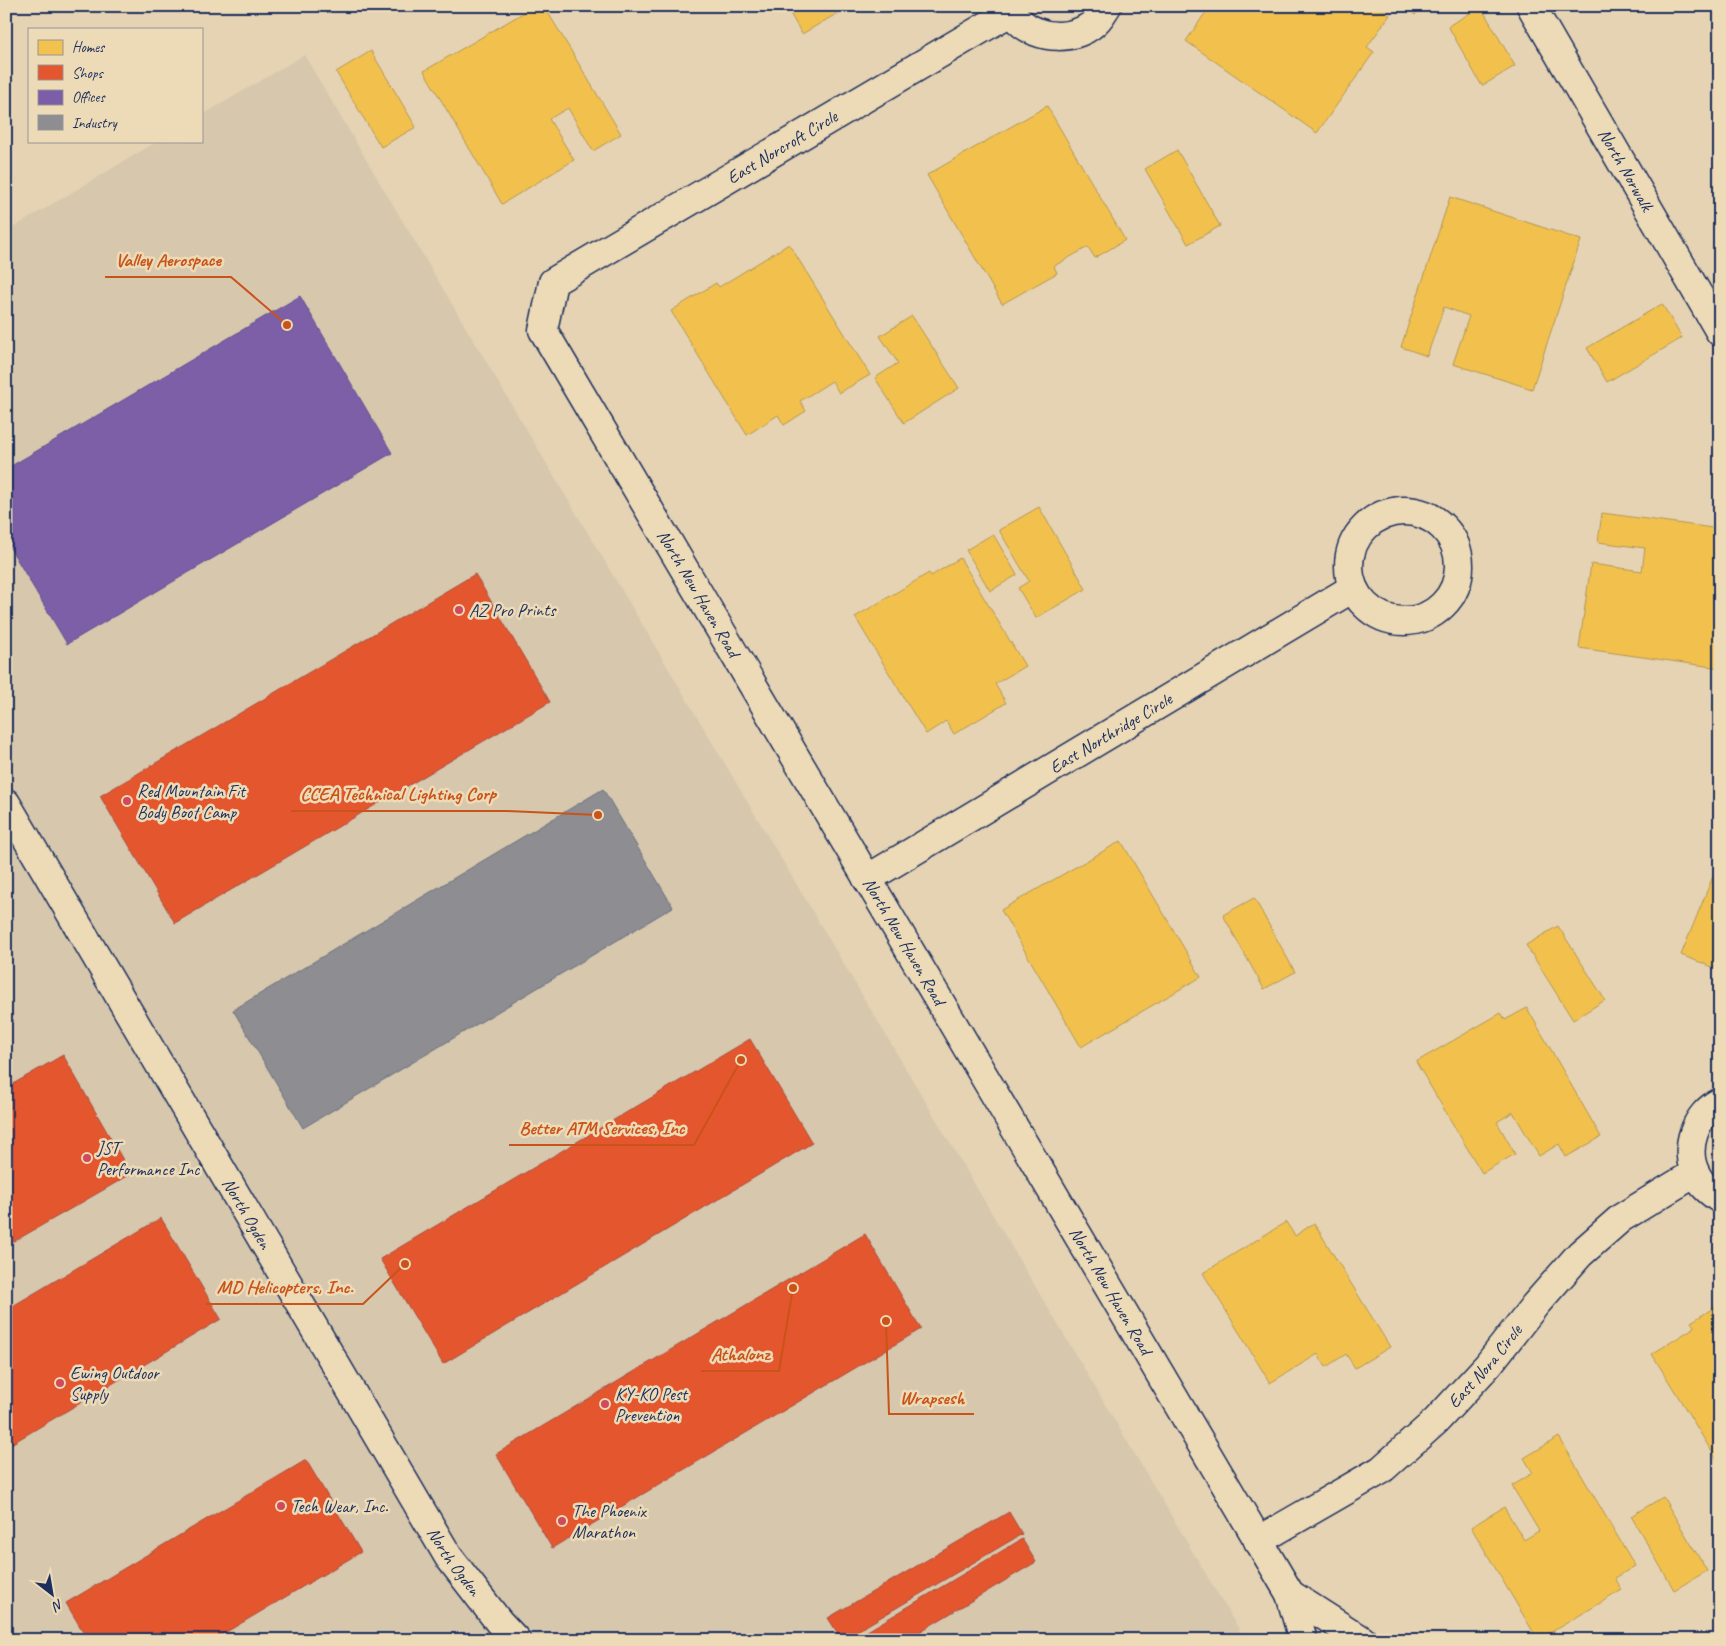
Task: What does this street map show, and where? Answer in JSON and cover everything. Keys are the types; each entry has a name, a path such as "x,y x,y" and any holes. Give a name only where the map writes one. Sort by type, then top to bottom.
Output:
{"street":[{"name":"East Norcroft Circle","path":"553,282 1010,9 1017,19 1032,30 1048,36 1066,36 1083,30 1098,20 1107,6"},
{"name":"North Norwalk","path":"1531,6 1720,332"},
{"name":"North New Haven Road","path":"553,282 543,330 1290,1594 1303,1640"},
{"path":"1408,510 1427,515 1442,525 1453,539 1459,556 1459,573 1454,590 1444,605 1429,615 1412,621 1394,621 1378,615 1364,604 1353,588 1349,570 1350,551 1359,534 1372,521 1389,513 1408,510"},
{"name":"East Northridge Circle","path":"867,879 1353,588"},
{"name":"North Ogden","path":"6,803 448,1556 499,1622 516,1640"},
{"path":"1720,1102 1714,1105 1701,1118 1692,1136 1690,1154 1695,1173 1706,1189 1720,1199"},
{"name":"East Nora Circle","path":"1258,1541 1381,1470 1443,1414 1488,1365 1580,1254 1621,1218 1695,1173"},
{"name":"North New Haven Road","path":"1290,1594 1362,1640"}],"shaded area":[{"path":"304,55 1245,1640 6,1640 6,232 156,142 202,142 202,115"}],"building: Homes":[{"path":"535,6 544,6 621,134 593,151 568,108 549,119 574,160 502,204 424,71"},
{"path":"786,6 850,6 802,34"},
{"path":"1210,6 1378,6 1390,15 1367,47 1374,52 1317,133 1186,41"},
{"path":"1404,6 1422,6 1415,15"},
{"path":"1481,7 1515,66 1482,86 1448,26"},
{"path":"371,51 416,127 381,147 336,72"},
{"path":"1047,106 1125,240 1095,258 1088,247 1054,266 1057,273 1002,304 927,175"},
{"path":"1177,150 1220,226 1188,244 1145,169"},
{"path":"1450,197 1581,240 1532,389 1453,364 1469,316 1444,307 1427,356 1401,347"},
{"path":"789,244 870,375 839,393 832,381 800,401 806,411 784,425 778,415 747,435 671,311 716,283 719,287"},
{"path":"1662,304 1682,338 1607,382 1587,348"},
{"path":"912,316 959,388 904,423 875,378 898,363 880,336"},
{"path":"1039,507 1086,589 1036,618 1018,588 1029,581 999,530"},
{"path":"1602,513 1720,529 1720,668 1579,648 1591,564 1642,571 1645,548 1598,542"},
{"path":"993,534 1017,575 990,591 966,550"},
{"path":"960,558 1025,666 995,684 1006,703 954,734 946,721 926,734 855,617 929,573 931,576"},
{"path":"1121,841 1201,977 1081,1047 1001,910"},
{"path":"1720,859 1720,970 1681,955"},
{"path":"1254,898 1295,972 1264,989 1223,915"},
{"path":"1558,926 1605,1000 1573,1020 1526,945"},
{"path":"1527,1008 1601,1137 1566,1157 1559,1144 1539,1156 1513,1112 1497,1122 1515,1154 1482,1173 1416,1062 1501,1013 1505,1020"},
{"path":"1286,1222 1295,1236 1314,1223 1390,1347 1355,1368 1346,1354 1326,1367 1318,1354 1270,1383 1203,1273"},
{"path":"1720,1304 1720,1465 1652,1354 1695,1327 1691,1322"},
{"path":"1559,1437 1635,1566 1615,1578 1622,1590 1538,1640 1471,1527 1504,1507 1524,1540 1539,1531 1512,1486 1533,1473 1524,1458"},
{"path":"1663,1497 1707,1571 1674,1590 1631,1516"}],"building: Shops":[{"path":"475,574 550,702 175,923 100,796"},
{"path":"750,1039 812,1143 443,1364 380,1259"},
{"path":"63,1055 131,1174 6,1246 6,1088"},
{"name":"Ewing Outdoor Supply","path":"161,1218 221,1319 6,1447 6,1310"},
{"path":"865,1234 921,1329 552,1548 496,1454"},
{"name":"Tech Wear, Inc.","path":"306,1460 361,1552 213,1640 88,1640 66,1603"},
{"path":"1009,1512 1022,1534 842,1640 828,1618"},
{"path":"1022,1539 1036,1562 906,1640 862,1640 859,1636"}],"building: Offices":[{"path":"300,296 392,453 67,644 6,541 6,469"}],"building: Industry":[{"path":"603,789 673,907 303,1128 233,1010"}],"place":[{"name":"Valley Aerospace","path":"287,325"},
{"name":"AZ Pro Prints","path":"459,610"},
{"name":"Red Mountain Fit Body Boot Camp","path":"127,801"},
{"name":"CCEA Technical Lighting Corp","path":"598,815"},
{"name":"Better ATM Services, Inc","path":"741,1060"},
{"name":"JST Performance Inc","path":"87,1158"},
{"name":"MD Helicopters, Inc.","path":"405,1264"},
{"name":"Athalonz","path":"793,1288"},
{"name":"Wrapsesh","path":"886,1321"},
{"name":"Ewing Outdoor Supply","path":"60,1383"},
{"name":"KY-KO Pest Prevention","path":"605,1404"},
{"name":"Tech Wear, Inc.","path":"281,1506"},
{"name":"The Phoenix Marathon","path":"562,1521"}]}
